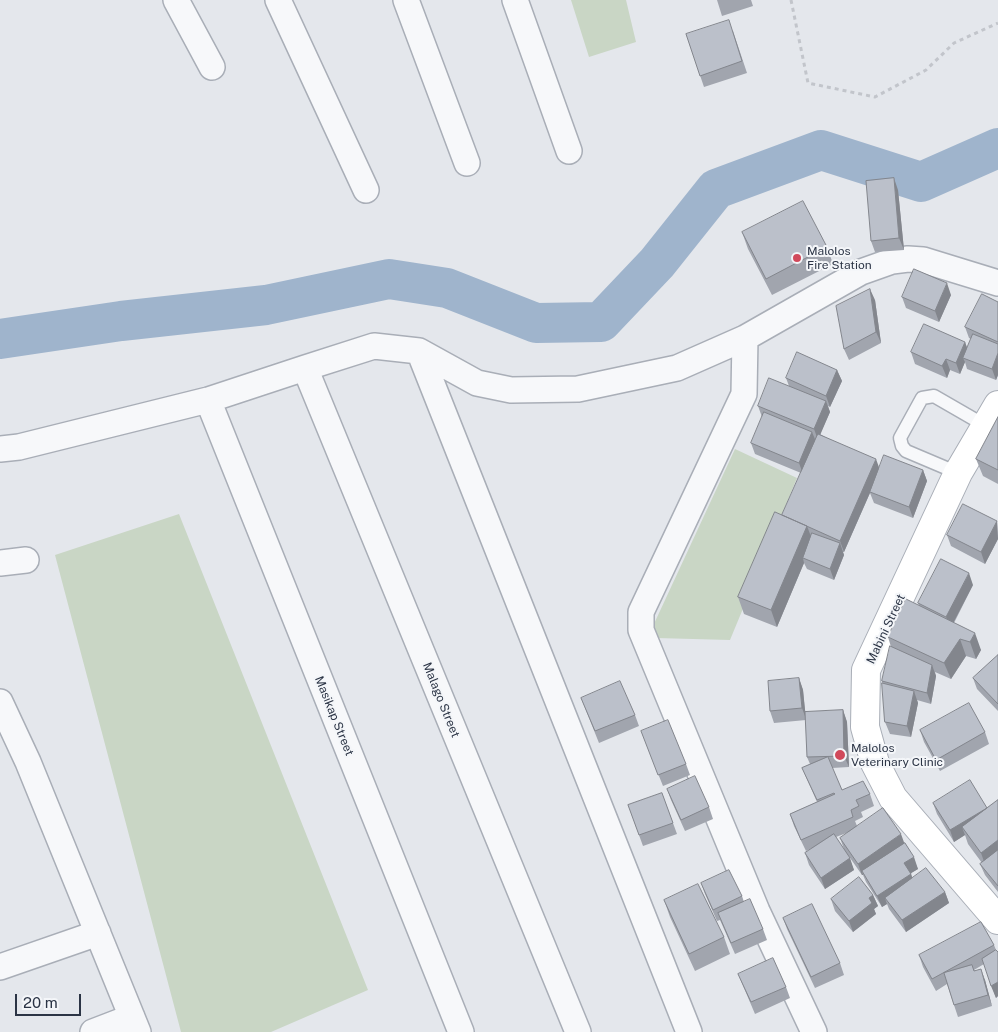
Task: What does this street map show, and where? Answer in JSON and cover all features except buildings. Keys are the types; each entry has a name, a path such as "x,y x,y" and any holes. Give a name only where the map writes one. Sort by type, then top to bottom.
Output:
{"main road":[{"name":"Mabini Street","path":"992,416 958,473 866,670 865,727 876,763 892,798 998,920"}],"street":[{"path":"176,0 212,67"},
{"path":"278,0 366,190"},
{"path":"406,0 466,163"},
{"path":"515,0 568,151"},
{"path":"0,449 19,447 208,400 374,346 419,351 477,384 511,390 578,389 677,368 745,338 862,272 892,261 923,260 998,283"},
{"path":"745,338 744,394 641,612 641,630 757,911 814,1032"},
{"path":"419,351 689,1032"},
{"name":"Malago Street","path":"305,368 578,1032"},
{"name":"Masikap Street","path":"208,400 461,1032"},
{"path":"0,563 26,560"},
{"path":"0,702 28,762 135,1025 93,1032"},
{"path":"0,967 98,934"}],"lane":[{"path":"958,473 906,451 902,446 900,438 922,398 934,396 992,416"}],"path":[{"path":"791,0 808,83 875,97 926,70 954,43 998,22"}],"green space":[{"path":"571,0 626,0 636,42 589,57"},
{"path":"735,449 797,478 730,640 656,638 653,626"},
{"path":"179,514 368,990 271,1032 181,1032 55,555"}],"waterway":[{"path":"0,339 121,321 266,305 389,279 447,288 536,323 601,322 657,263 716,189 821,150 921,182 998,148"}],"place":[{"name":"Malolos Fire Station","path":"797,258"},
{"name":"Malolos Veterinary Clinic","path":"840,755"}]}
